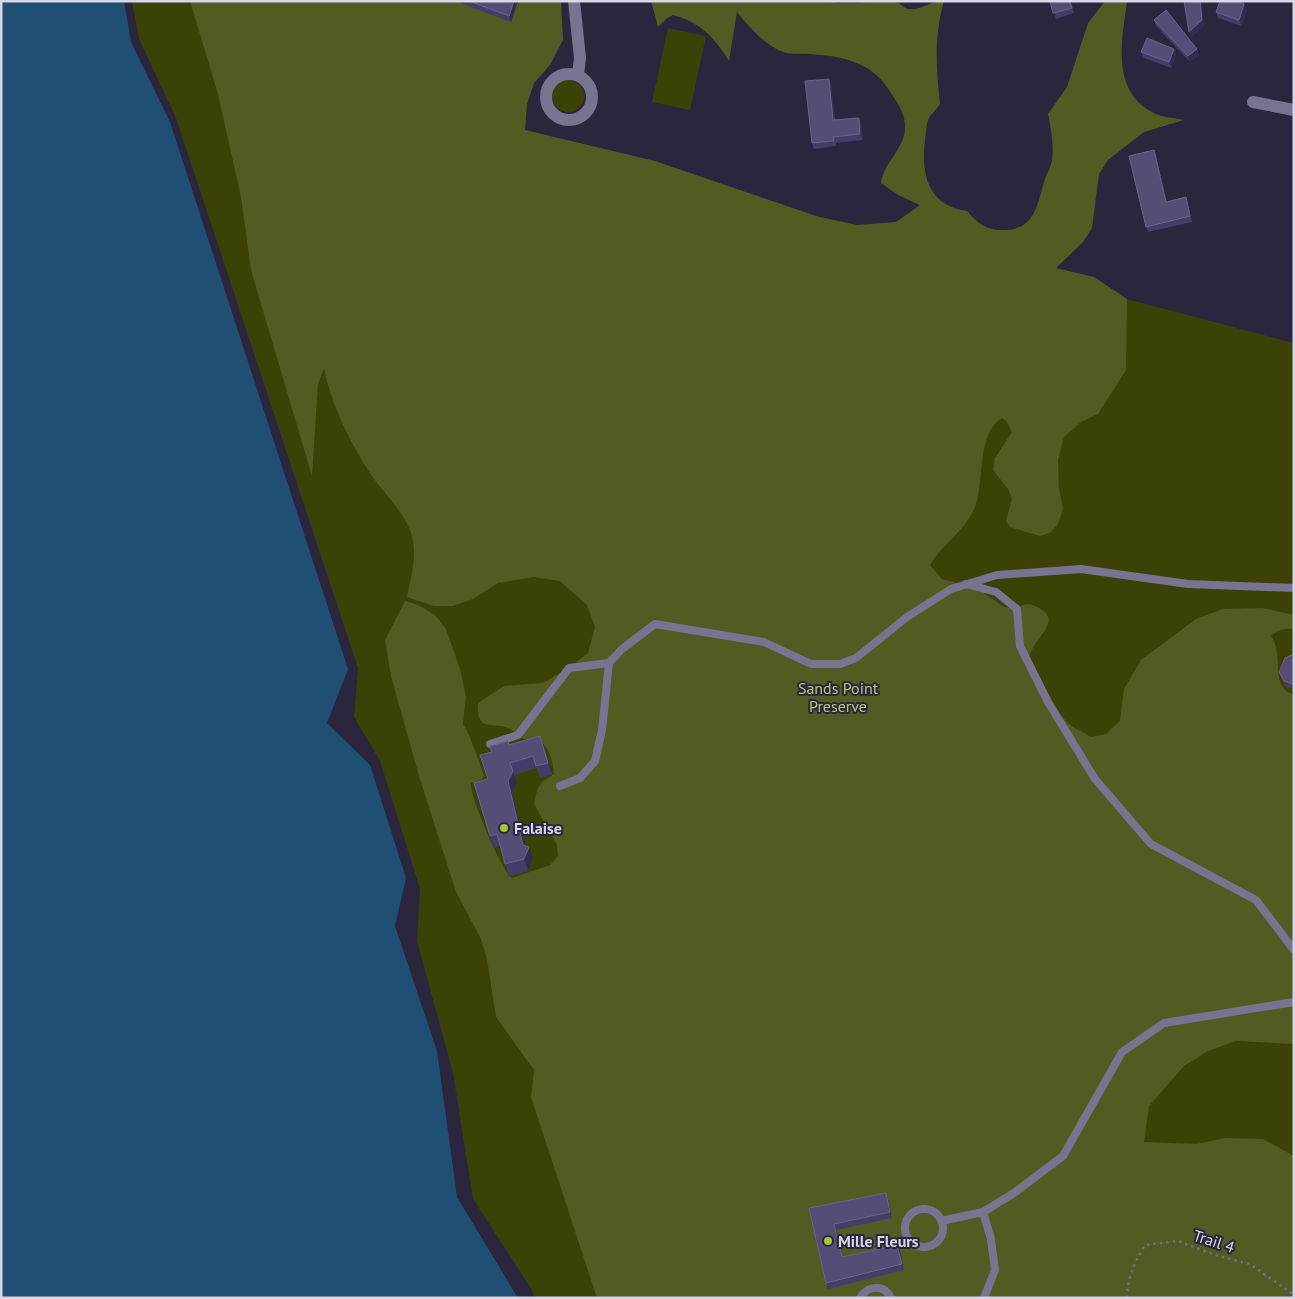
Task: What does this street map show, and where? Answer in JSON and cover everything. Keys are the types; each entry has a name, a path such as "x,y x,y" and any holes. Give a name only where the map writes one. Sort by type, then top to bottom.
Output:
{"street":[{"path":"574,1 580,58 578,75"},
{"path":"1253,102 1294,110"}],"lane":[{"path":"560,786 580,778 596,761 602,730 609,663 622,649 655,624 764,642 811,664 840,664 856,658 907,617 951,589 1004,574 1081,570 1188,584 1294,588"},
{"path":"966,584 996,592 1017,609 1020,646 1048,702 1095,779 1151,844 1256,900 1294,950"},
{"path":"490,744 518,735 569,668 609,663"},
{"path":"941,1221 983,1212 1014,1193 1063,1156 1122,1052 1164,1023 1294,1002"},
{"path":"927,1210 933,1212 941,1221 943,1227 940,1239 930,1247 917,1246 908,1239 904,1226 906,1220 915,1211 927,1210"},
{"path":"983,1212 995,1270 984,1298"},
{"path":"860,1298 864,1292 875,1287 886,1291 892,1298"}],"path":[{"name":"Trail 4","path":"1127,1298 1127,1284 1132,1269 1145,1245 1178,1241 1215,1255 1250,1264 1294,1295"}],"green space":[{"name":"Sands Point Preserve","path":"132,1 332,1 525,130 592,157 812,215 895,233 1127,299 1294,343 1294,1298 534,1298 532,1290 473,1199 453,1073 417,941 420,889 380,761 354,717 358,668 176,118 139,39"},
{"name":"Sands Point Preserve","path":"190,1 561,1 563,40 550,65 534,83 527,104 525,130 655,161 819,217 857,225 896,222 920,205 898,195 881,183 886,168 899,148 905,133 905,124 900,107 884,83 866,68 845,59 783,52 770,45 758,35 737,12 729,61 706,32 683,18 673,15 658,27 651,1 825,1 842,3 894,1 911,9 944,1 937,39 940,104 929,118 927,125 924,152 926,176 935,195 943,202 954,208 967,211 983,226 1005,230 1015,229 1023,225 1029,220 1036,207 1053,154 1048,114 1067,87 1088,23 1105,1 1127,1 1123,31 1122,62 1124,76 1129,89 1138,101 1150,111 1162,116 1184,120 1144,132 1108,160 1099,174 1092,228 1083,242 1056,268 1094,277 1127,299 1126,370 1098,414 1081,422 1064,437 1058,460 1059,488 1063,509 1058,524 1050,533 1040,536 1010,527 1006,521 1012,499 1008,489 993,470 995,458 1012,432 1007,422 1002,418 994,425 985,445 978,494 972,513 930,565 942,579 975,587 1004,607 1017,609 1023,605 1030,604 1047,615 1048,625 1034,646 1027,661 1048,702 1070,725 1091,737 1106,734 1120,721 1124,689 1141,660 1196,619 1223,609 1263,608 1294,615 1294,630 1282,630 1271,636 1277,652 1281,685 1286,691 1294,695 1294,1044 1236,1041 1208,1051 1184,1066 1149,1106 1144,1142 1197,1144 1225,1138 1263,1139 1294,1156 1294,1298 597,1298 531,1097 534,1070 496,1017 487,959 481,939 456,892 419,776 391,676 385,640 405,601 418,605 435,615 446,629 460,669 466,697 463,724 484,775 482,780 471,783 472,790 480,816 494,848 512,878 550,865 558,856 557,845 534,804 537,790 542,782 554,774 553,766 549,752 540,742 524,739 508,728 482,722 479,718 478,703 504,686 543,683 569,668 588,653 595,627 587,605 560,581 534,577 498,583 473,599 453,606 434,606 407,597 414,557 411,533 403,517 372,476 349,438 327,382 324,368 318,384 312,476 251,270 241,197 218,94"},
{"path":"668,28 706,36 690,110 652,102"},
{"path":"568,80 574,81 579,85 583,90 583,102 579,107 574,111 568,112 562,111 557,107 553,102 552,96 553,90 557,85 562,81"}],"water":[{"path":"1,1 124,1 131,42 170,122 348,669 327,723 370,765 406,878 395,926 437,1051 457,1197 518,1298 1,1298"}],"building":[{"path":"469,1 514,1 509,16"},
{"path":"1050,1 1070,1 1072,8 1053,13"},
{"path":"1184,1 1200,1 1202,20 1189,32"},
{"path":"1220,1 1237,1 1244,4 1239,20 1216,12"},
{"path":"1166,10 1197,49 1188,56 1154,20"},
{"path":"1147,38 1174,49 1169,62 1141,52"},
{"path":"829,79 833,120 859,118 860,134 833,137 834,141 812,143 805,81"},
{"path":"1154,150 1166,202 1186,197 1190,216 1146,227 1129,156"},
{"path":"1294,654 1294,684 1284,681 1279,672 1285,658"},
{"name":"Falaise","path":"540,736 548,763 536,766 533,756 510,763 513,771 508,781 523,845 529,847 524,859 505,864 497,834 490,836 474,783 488,779 480,755 492,752 490,746 508,741 509,745"},
{"name":"Mille Fleurs","path":"886,1193 890,1212 834,1224 842,1257 897,1245 902,1264 826,1283 809,1208"}],"place":[{"name":"Falaise","path":"504,828"},
{"name":"Mille Fleurs","path":"828,1241"}]}
